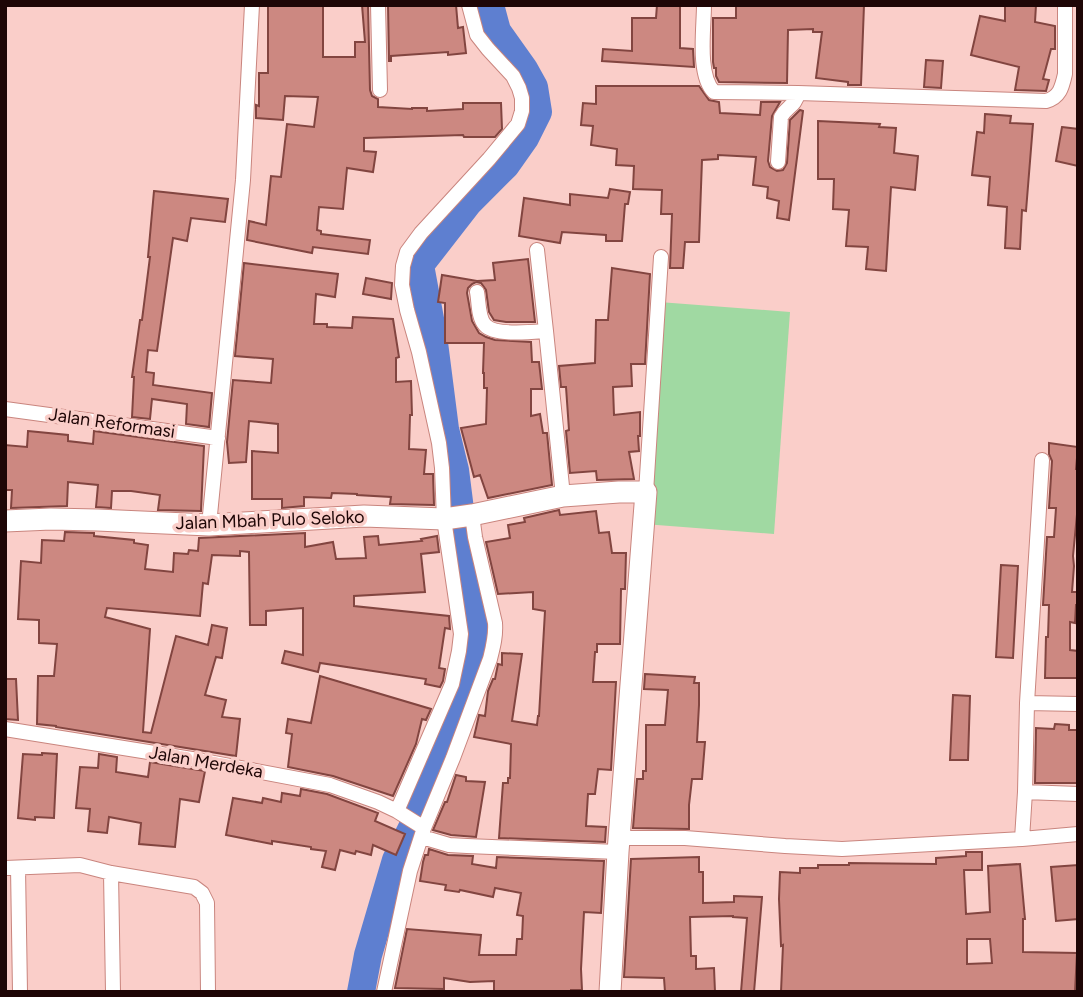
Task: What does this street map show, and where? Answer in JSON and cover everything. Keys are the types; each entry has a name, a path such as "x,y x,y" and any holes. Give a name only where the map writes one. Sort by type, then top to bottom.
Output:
{"street":[{"path":"209,525 243,180 252,5"},
{"path":"378,5 380,90"},
{"path":"384,992 410,871 422,830 491,659 494,642 495,623 479,558 458,517 442,468 439,443 402,285 407,252 518,124 522,111 522,98 513,76 477,34 469,5"},
{"path":"705,5 705,71 709,87 714,92 1046,101 1060,93 1065,74 1065,5"},
{"path":"778,162 781,117 794,104 798,93"},
{"path":"537,250 563,496"},
{"path":"610,992 661,257"},
{"path":"477,292 481,318 484,325 491,330 546,331"},
{"name":"Jalan Reformasi","path":"5,409 218,438"},
{"path":"1022,839 1026,792 1027,703 1042,460"},
{"name":"Jalan Mbah Pulo Seloko","path":"5,521 74,520 209,525 364,516 458,517 563,496 646,492"},
{"path":"399,813 452,684 459,652 461,634 458,605 458,517"},
{"path":"1027,703 1078,704"},
{"name":"Jalan Merdeka","path":"5,729 198,760 330,785 357,793 399,813 449,845 619,845 685,838 842,849 1078,834"},
{"path":"1026,792 1078,794"},
{"path":"20,992 11,868 80,864 111,873 194,887 202,893 207,903 208,992"},
{"path":"111,873 113,992"}],"green space":[{"path":"659,302 790,312 774,534 644,524"}],"building":[{"path":"268,5 323,5 323,57 355,57 355,42 365,42 362,5 368,5 370,90 372,96 378,99 378,107 427,108 427,111 463,109 463,103 501,103 502,129 495,137 463,135 364,138 364,151 376,152 373,172 347,168 343,209 319,207 317,230 321,231 321,234 370,240 368,254 313,247 312,253 247,240 249,221 266,225 271,176 281,177 287,124 314,127 318,97 285,96 283,120 256,118 256,105 259,106 259,73 268,73"},
{"path":"388,5 456,5 458,28 463,27 466,53 391,56 389,61"},
{"path":"657,5 680,5 680,48 693,49 694,67 602,61 603,49 632,51 632,18 656,18"},
{"path":"736,5 864,5 861,85 816,78 822,32 813,32 813,29 788,30 787,83 719,82 713,62 713,18 736,18"},
{"path":"1005,5 1036,5 1035,22 1055,26 1055,49 1051,49 1043,79 1049,80 1046,91 1015,90 1019,67 971,55 980,16 1005,21"},
{"path":"926,60 943,61 941,88 924,87"},
{"path":"596,86 699,86 709,100 719,102 720,113 760,115 761,102 780,102 772,116 768,161 770,167 777,171 783,170 787,163 790,120 800,110 803,111 789,220 777,218 779,201 767,198 768,187 753,185 756,157 718,155 718,159 702,160 699,242 685,242 683,268 670,268 672,214 661,214 662,190 633,189 634,166 616,165 617,149 591,145 593,126 581,125 583,103 596,104"},
{"path":"985,114 1011,116 1010,123 1033,124 1020,249 1005,248 1007,207 988,205 990,177 972,175 977,132 984,133"},
{"path":"818,121 880,124 879,127 896,128 894,153 918,156 915,190 891,187 886,271 866,269 868,247 846,246 849,210 833,209 834,179 818,179"},
{"path":"1062,127 1078,129 1078,166 1056,161"},
{"path":"610,189 630,192 628,204 625,204 622,241 606,241 606,235 562,232 560,243 519,236 524,198 570,205 570,194 608,198"},
{"path":"154,191 228,199 225,222 191,218 187,241 173,238 157,351 148,350 146,372 154,373 153,385 212,393 209,427 186,424 187,404 152,399 150,419 132,417 132,377 150,257"},
{"path":"528,259 535,322 494,320 489,312 486,290 481,283 472,284 467,293 472,321 479,333 495,340 531,342 532,362 539,362 542,389 531,389 531,416 540,414 543,433 547,433 552,485 488,498 480,475 474,477 461,428 486,424 484,343 445,343 445,303 438,302 442,275 477,281 495,280 493,263"},
{"path":"244,263 338,274 335,297 316,294 314,324 352,328 353,317 393,319 399,357 396,358 396,382 411,381 409,449 426,450 424,474 433,474 434,505 390,504 391,497 332,493 331,498 304,497 304,506 282,508 282,499 252,499 252,451 278,453 278,424 249,421 246,462 229,463 227,442 233,380 271,383 273,359 235,356"},
{"path":"612,268 650,274 645,364 631,364 632,386 613,387 614,415 640,412 639,451 629,452 634,479 597,480 596,471 570,473 566,387 561,387 559,366 595,363 596,320 608,320"},
{"path":"366,278 392,283 391,299 363,294"},
{"path":"28,431 68,435 68,441 93,444 94,431 204,446 201,511 158,510 160,495 131,491 112,491 111,508 96,507 98,485 68,482 67,506 11,508 12,490 5,490 5,445 27,447"},
{"path":"1049,443 1078,447 1078,504 1072,592 1078,592 1078,605 1075,623 1070,622 1070,650 1078,651 1078,678 1045,678 1049,605 1043,605 1047,537 1054,537 1056,508 1049,508 1052,461"},
{"path":"559,510 560,515 596,511 599,533 609,532 612,553 626,553 625,589 621,589 620,644 597,644 595,652 593,682 616,682 611,770 598,769 595,794 588,794 586,826 606,827 605,842 499,838 503,783 508,783 510,778 511,744 474,737 479,715 485,716 488,691 495,679 498,664 502,665 502,653 522,654 512,721 537,725 539,716 545,611 533,609 533,592 498,594 486,542 510,538 508,525 525,522 524,518"},
{"path":"65,532 94,533 94,536 134,540 134,543 148,545 145,569 173,572 174,553 188,554 189,550 198,551 199,538 305,533 305,547 333,542 336,559 366,558 364,537 378,536 379,545 422,541 421,539 437,536 439,552 421,554 425,592 354,596 354,606 449,616 450,629 445,628 439,668 445,669 443,681 440,687 425,684 426,679 320,663 318,672 282,663 285,651 303,655 303,608 266,611 266,625 250,625 249,552 240,551 240,556 212,555 208,584 203,583 200,616 107,608 105,617 150,629 143,732 151,733 176,636 208,645 212,625 227,628 222,658 216,657 205,695 226,700 222,717 240,719 236,756 37,724 38,676 54,676 57,644 39,643 39,620 18,619 21,561 41,563 42,540 64,541"},
{"path":"1001,565 1018,566 1013,658 996,657"},
{"path":"645,674 695,677 694,683 699,683 697,742 705,742 702,779 692,779 689,829 633,828 637,779 643,779 643,771 646,771 646,725 665,725 668,690 644,689"},
{"path":"320,676 431,709 426,720 422,719 416,744 393,796 333,776 288,767 292,734 286,733 288,719 311,723"},
{"path":"5,679 16,679 18,720 5,719"},
{"path":"953,695 970,696 968,760 950,760"},
{"path":"1055,724 1069,725 1069,730 1078,730 1078,783 1035,783 1036,728 1054,729"},
{"path":"23,754 57,754 54,818 18,818"},
{"path":"99,754 117,757 116,772 148,777 150,762 205,771 199,802 180,799 175,847 139,844 141,823 109,817 107,833 88,831 90,809 76,808 80,767 98,768"},
{"path":"456,775 466,777 466,781 485,782 476,837 433,830 447,802"},
{"path":"301,789 327,794 378,813 375,821 405,834 396,855 373,845 371,855 340,850 335,870 322,867 326,851 226,835 233,798 262,803 263,798 281,802 282,793 300,796"},
{"path":"429,849 448,855 473,856 472,864 496,868 497,857 604,861 601,913 584,912 582,990 494,992 494,981 470,982 444,978 444,989 395,988 407,929 481,935 479,955 516,955 517,939 522,939 523,916 517,915 521,893 495,888 493,897 460,890 445,890 446,885 420,881 423,862"},
{"path":"966,852 982,852 982,870 964,870 966,914 990,912 988,866 1020,864 1025,919 1023,952 1077,953 1075,992 781,992 783,945 781,946 780,872 800,873 800,868 849,863 936,864 936,858 966,856","holes":["967,939 990,939 992,963 967,964"]},
{"path":"699,857 699,872 703,872 703,903 734,902 734,896 762,897 754,992 741,992 747,918 733,916 690,917 691,956 696,956 696,969 714,968 715,992 665,992 664,978 624,977 631,859"},
{"path":"1078,865 1078,919 1056,921 1051,867"}],"waterway":[{"path":"361,992 368,955 396,860 419,814 467,693 477,644 455,470 445,429 433,335 420,265 469,202 506,165 525,138 538,112 534,87 497,31 490,5"}]}
